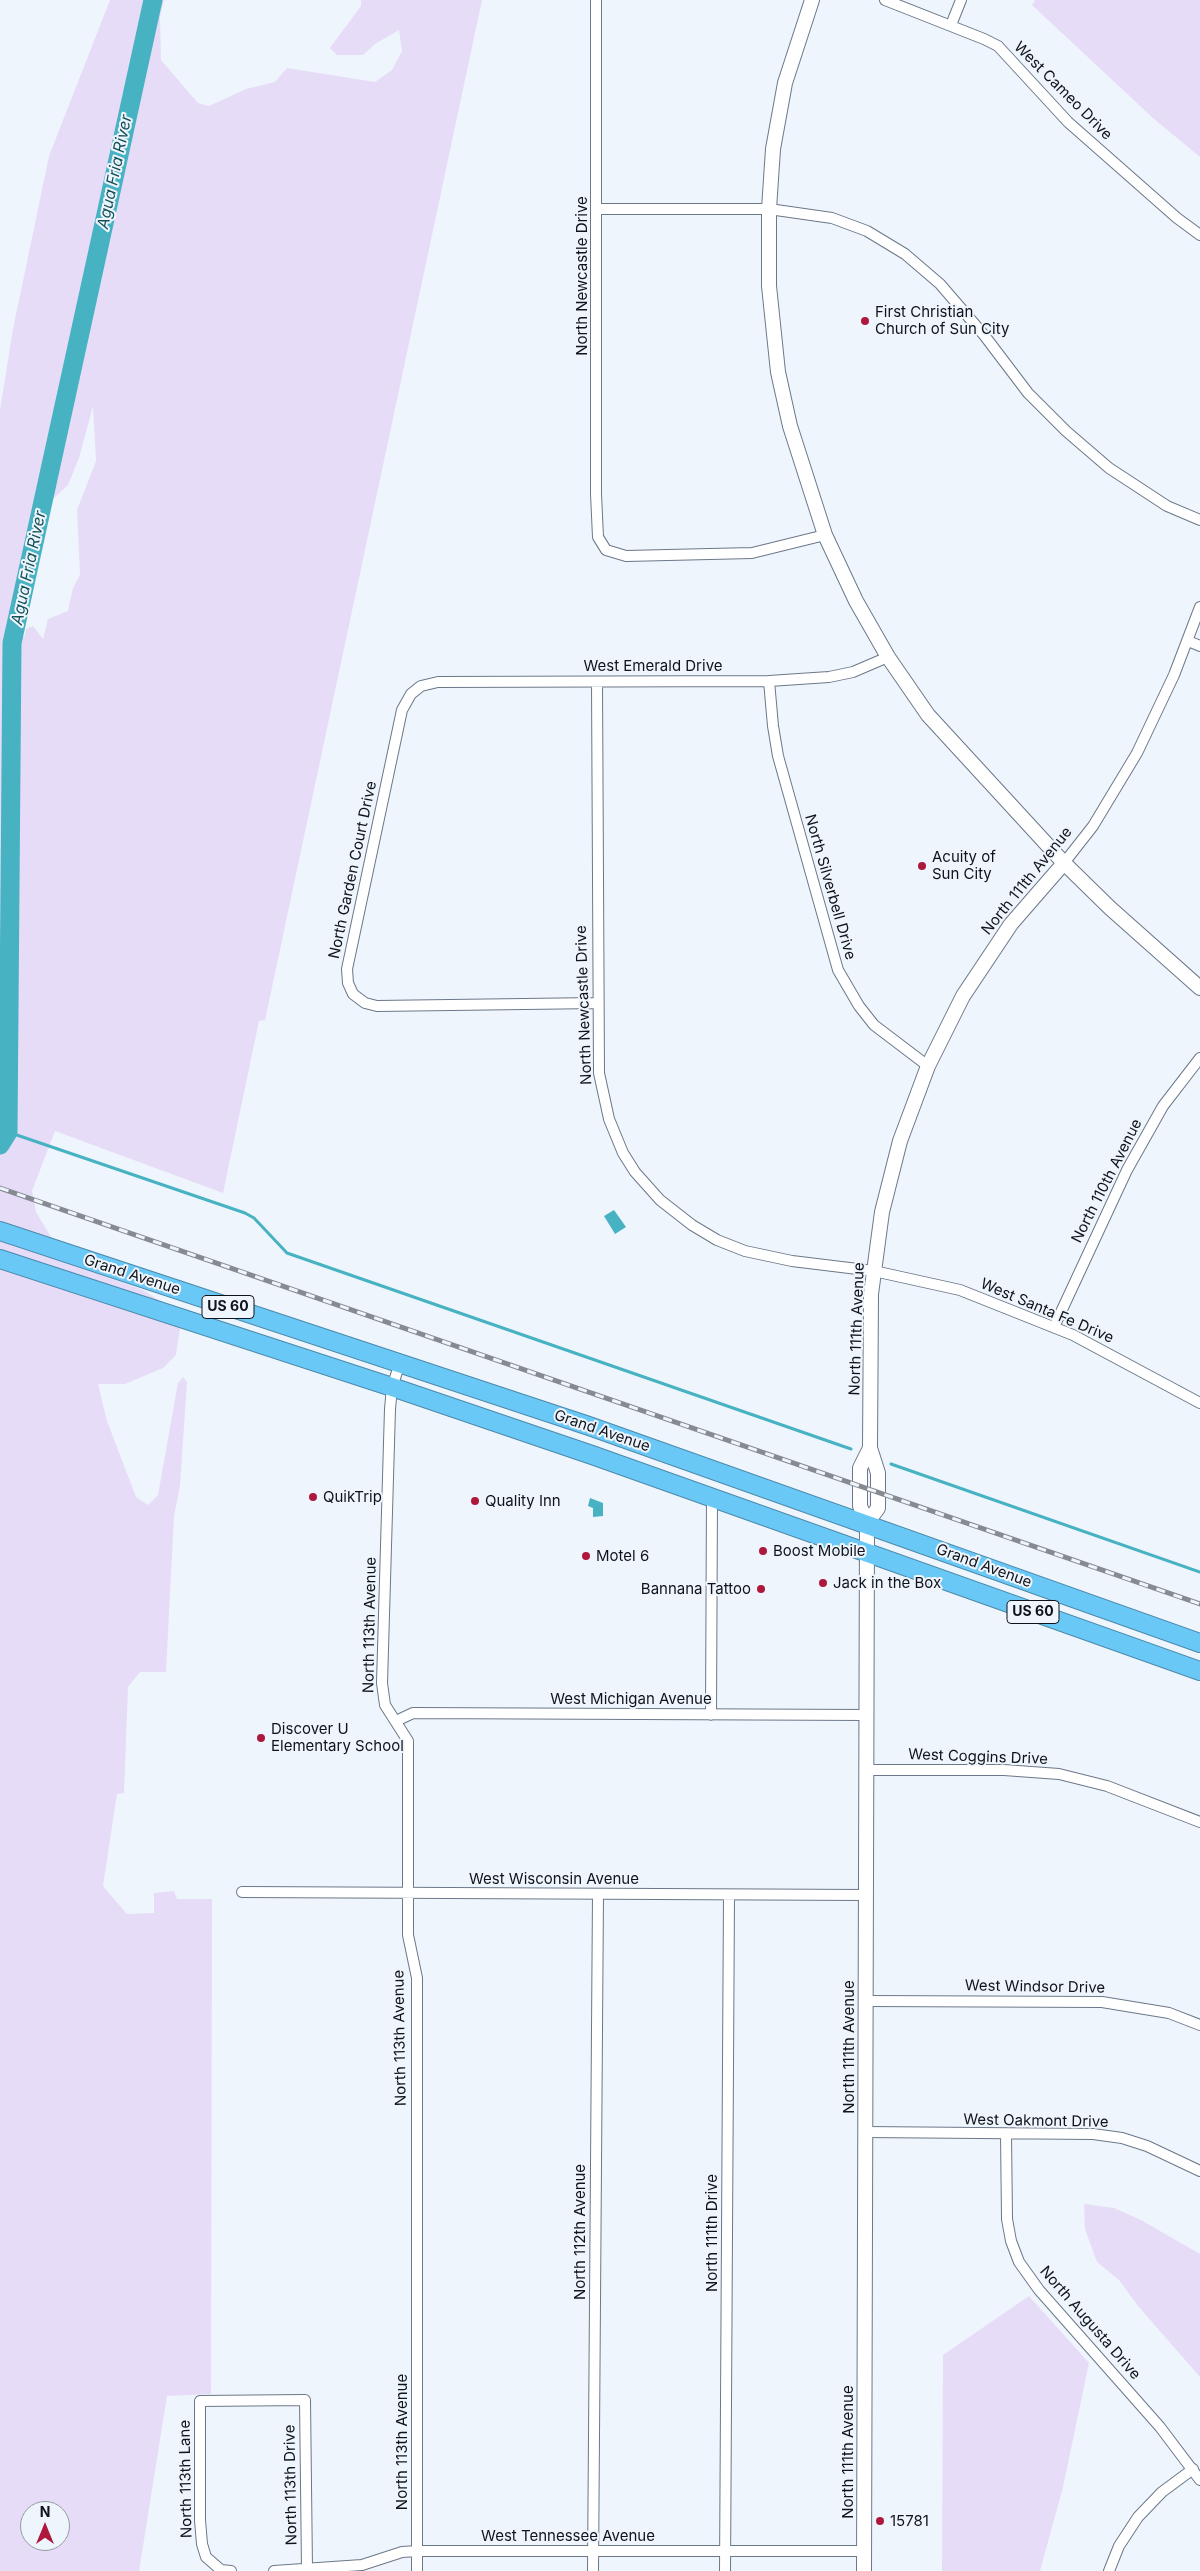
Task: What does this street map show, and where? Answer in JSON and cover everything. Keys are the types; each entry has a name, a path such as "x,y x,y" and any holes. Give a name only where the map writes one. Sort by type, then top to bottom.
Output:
{"highway":[{"name":"Grand Avenue","path":"0,1230 867,1523 1200,1643"},
{"name":"Grand Avenue","path":"0,1259 392,1386 712,1496 1200,1670"}],"street":[{"name":"North Newcastle Drive","path":"596,0 596,530 606,550 626,556 752,553 825,535"},
{"path":"812,0 784,84 774,149 769,209 769,286 778,372 790,426 825,535 856,601 888,657 928,715 1064,863 1110,908 1200,988"},
{"name":"West Cameo Drive","path":"885,0 951,25 998,46 1068,122 1177,218 1200,235"},
{"path":"951,25 961,0"},
{"path":"597,209 769,209 832,218 867,232 905,254 940,284 984,335 1028,393 1109,468 1167,506 1200,520"},
{"name":"North 111th Avenue","path":"864,2571 867,1523 860,1506 860,1468 870,1448 874,1271 882,1212 907,1119 928,1066 961,1000 1010,924 1064,863 1093,826 1137,753 1188,641 1200,607"},
{"path":"1188,641 1200,646"},
{"name":"West Emerald Drive","path":"416,689 438,682 580,680 597,682 769,681 829,677 853,672 888,657"},
{"name":"North Silverbell Drive","path":"769,681 778,756 838,970 859,1006 874,1025 928,1066"},
{"name":"North Newcastle Drive","path":"597,682 600,1081 610,1120 627,1160 660,1200 692,1226 716,1240 745,1250 812,1265 874,1271"},
{"name":"North Garden Court Drive","path":"416,689 407,699 402,710 347,969 348,983 353,994 365,1003 377,1006 598,1003"},
{"name":"North 110th Avenue","path":"1054,1327 1127,1170 1163,1106 1200,1058"},
{"name":"West Santa Fe Drive","path":"874,1271 960,1290 1054,1327 1114,1355 1200,1403"},
{"name":"North 113th Avenue","path":"400,1364 392,1386 382,1683 385,1705 408,1741 408,1935 417,1978 417,2571"},
{"path":"711,1715 712,1496"},
{"name":"West Michigan Avenue","path":"396,1720 413,1713 867,1715"},
{"name":"West Coggins Drive","path":"866,1770 1004,1770 1059,1774 1107,1786 1200,1822"},
{"name":"West Wisconsin Avenue","path":"242,1892 866,1895"},
{"name":"North 112th Avenue","path":"593,2571 598,1894"},
{"name":"North 111th Drive","path":"725,2571 729,1895"},
{"name":"West Windsor Drive","path":"866,2001 1102,2002 1169,2013 1200,2025"},
{"name":"West Oakmont Drive","path":"865,2132 1093,2134 1122,2138 1170,2156 1200,2171"},
{"name":"North Augusta Drive","path":"1006,2134 1006,2219 1011,2241 1019,2262 1039,2290 1160,2427 1200,2480"},
{"name":"North 113th Lane","path":"231,2571 221,2570 206,2557 202,2544 200,2520 200,2400 305,2400"},
{"name":"North 113th Drive","path":"305,2400 307,2569"},
{"path":"1109,2571 1119,2546 1138,2517 1162,2492 1192,2469"},
{"name":"West Tennessee Avenue","path":"274,2571 362,2564 402,2552 417,2551 864,2551"}],"shaded area":[{"path":"110,0 164,0 160,17 161,60 198,103 209,106 246,89 275,82 287,68 375,82 392,70 402,51 399,30 375,44 363,55 337,55 330,48 361,6 361,0 482,0 265,1020 259,1021 223,1193 55,1131 32,1191 36,1212 66,1262 143,1290 182,1315 176,1355 163,1368 125,1384 98,1384 107,1421 136,1497 148,1505 158,1495 178,1383 183,1377 187,1382 180,1486 174,1516 166,1672 140,1672 128,1687 124,1793 117,1794 103,1886 127,1914 154,1913 154,1893 174,1891 177,1899 212,1899 211,2394 167,2396 139,2571 0,2571 0,410 13,329 49,156","holes":["93,406 96,461 77,510 80,575 73,588 68,611 48,619 43,639 33,626 26,629 24,637 9,634 31,519 68,485 79,458"]},
{"path":"1035,0 1200,0 1200,157 1154,119 1032,5"},
{"path":"1084,2204 1114,2208 1141,2220 1200,2254 1200,2377 1138,2306 1119,2280 1097,2262 1085,2229"},
{"path":"1029,2296 1089,2363 1063,2487 1040,2571 942,2571 943,2355"}],"water":[{"path":"614,1210 626,1227 615,1234 604,1216"},
{"path":"590,1498 603,1503 603,1516 593,1517 593,1508 588,1506"}],"waterway":[{"name":"Agua Fria River","path":"0,1145 8,1132 12,643 153,0"},
{"path":"8,1132 245,1213 254,1218 287,1253 851,1449"},
{"path":"891,1464 1200,1572"}],"railway":[{"path":"0,1188 1200,1604"}],"place":[{"name":"First Christian Church of Sun City","path":"865,321"},
{"name":"Acuity of Sun City","path":"922,866"},
{"name":"QuikTrip","path":"313,1497"},
{"name":"Quality Inn","path":"475,1501"},
{"name":"Boost Mobile","path":"763,1551"},
{"name":"Motel 6","path":"586,1556"},
{"name":"Jack in the Box","path":"823,1583"},
{"name":"Bannana Tattoo","path":"761,1589"},
{"name":"Discover U Elementary School","path":"261,1738"},
{"name":"15781","path":"880,2521"}]}
